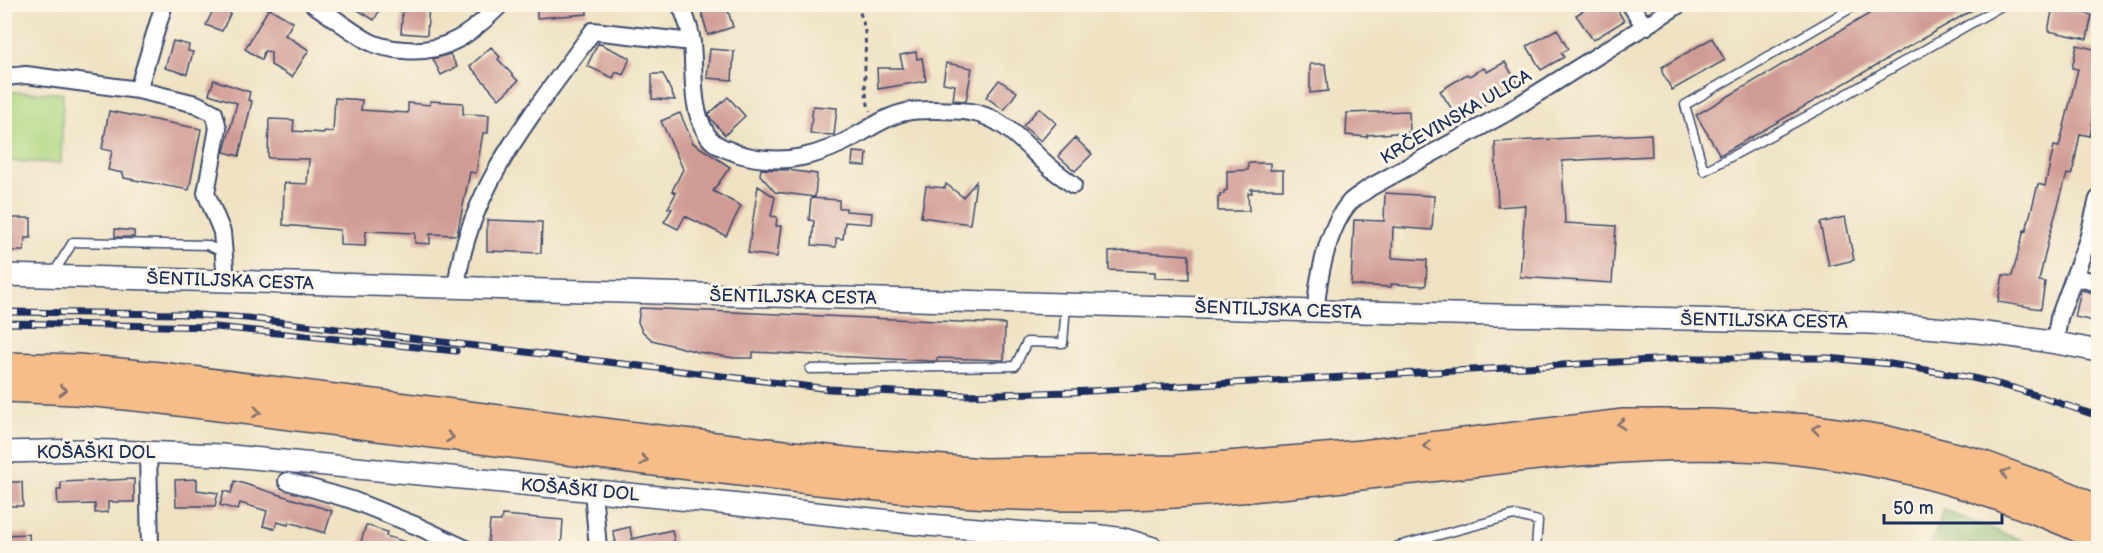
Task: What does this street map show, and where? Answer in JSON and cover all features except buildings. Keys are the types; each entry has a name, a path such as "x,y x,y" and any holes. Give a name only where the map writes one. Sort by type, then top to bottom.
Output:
{"highway":[{"path":"4,366 78,368 160,376 723,447 854,462 983,472 1177,469 1362,454 1624,423 1712,423 1810,428 1884,439 1972,461 2067,495 2098,510"},
{"path":"4,388 76,391 155,399 851,486 980,495 1080,497 1185,494 1580,452 1662,447 1742,447 1816,453 1895,467 1969,485 2049,514 2098,537"}],"street":[{"path":"138,90 164,4"},
{"path":"313,4 369,41 389,48 419,51 445,46 453,42 478,27 501,4"},
{"path":"680,4 692,42 694,93 698,117 706,135 718,147 769,160 815,156 838,146 875,124 906,111 971,112 992,119 1015,133 1051,168 1073,185"},
{"path":"1630,4 1645,27"},
{"name":"KRČEVINSKA ULICA","path":"1316,311 1316,296 1328,246 1340,216 1352,200 1369,188 1506,113 1680,4"},
{"path":"456,289 461,259 474,216 487,184 503,156 593,31 692,42"},
{"path":"4,77 26,75 138,90 196,104 214,114 218,128 206,193 222,232 226,281"},
{"path":"2055,342 2059,318 2075,277 2098,199"},
{"name":"ŠENTILJSKA CESTA","path":"4,275 456,289 1870,323 1944,328 2055,342 2098,351"},
{"path":"2075,277 2098,283"},
{"name":"KOŠAŠKI DOL","path":"4,452 84,450 221,455 928,525 1041,534 1093,535 1124,539 1153,549"},
{"path":"148,452 150,549"},
{"path":"287,482 352,500 417,526 464,549"},
{"path":"593,491 598,549"}],"lane":[{"path":"1858,4 1685,105 1704,171 1822,108 2005,4"},
{"path":"52,275 73,242 207,244 225,253"},
{"path":"810,369 1015,366 1027,342 1063,343 1066,304"},
{"path":"1398,549 1398,546 1514,515 1538,521 1536,549"}],"path":[{"path":"857,4 864,29 866,98 875,124"}],"green space":[{"path":"5,92 63,93 61,163 5,161"},
{"path":"1943,510 2042,548 1930,548"}],"railway":[{"path":"4,312 184,314 247,318 829,389 964,395 1071,392 1689,358 1828,358 1891,364 1973,378 2017,389 2098,416"},
{"path":"4,323 216,327 456,351"}]}
